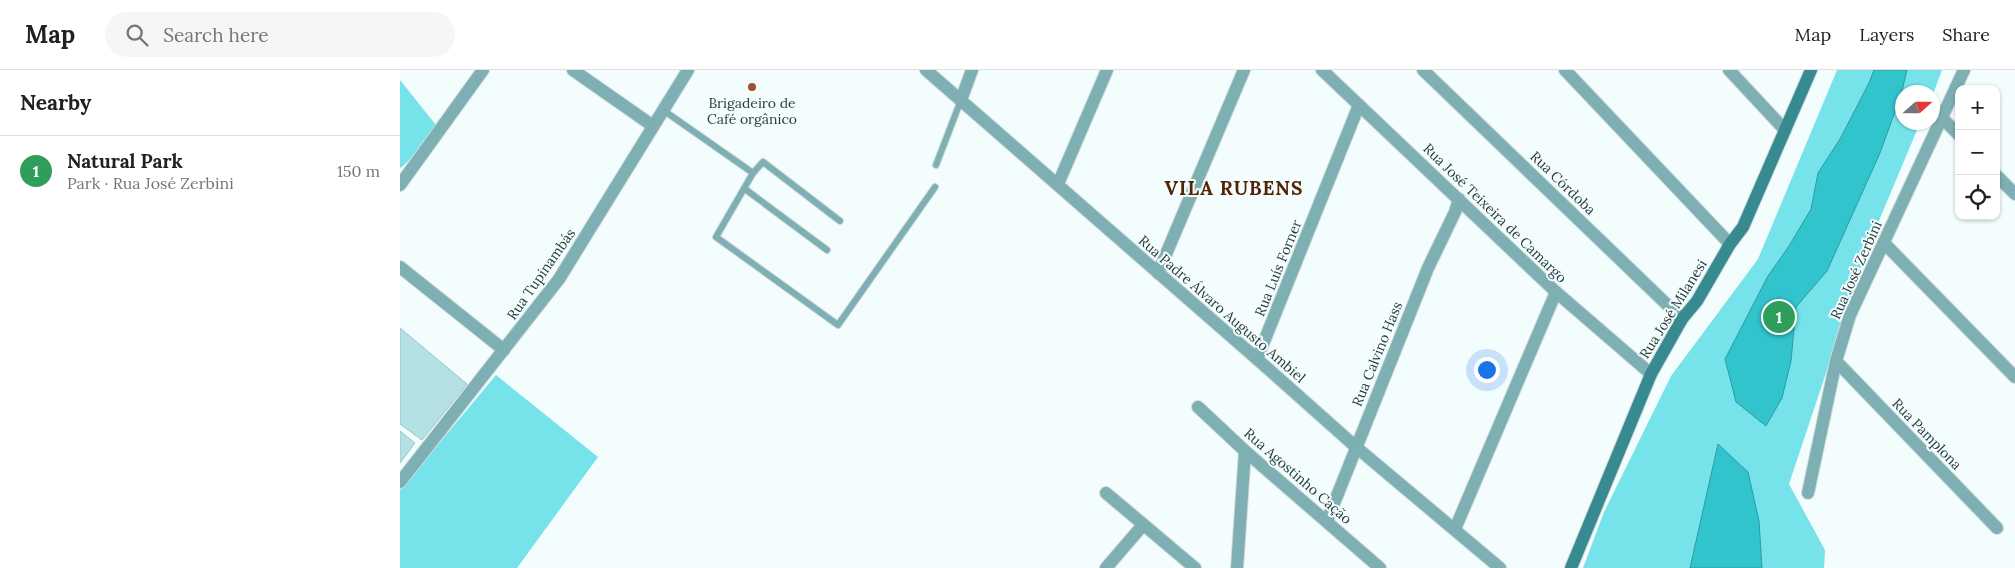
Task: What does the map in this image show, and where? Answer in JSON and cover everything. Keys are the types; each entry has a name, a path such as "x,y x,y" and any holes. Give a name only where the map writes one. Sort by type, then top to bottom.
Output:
{"street":[{"path":"400,185 483,70"},
{"path":"573,70 653,126"},
{"name":"Rua Tupinambás","path":"400,482 559,279 688,70"},
{"name":"Rua Padre Álvaro Augusto Ambiel","path":"926,70 1356,447 1455,528 1500,568"},
{"path":"961,100 972,70"},
{"path":"1058,184 1107,70"},
{"path":"1158,272 1244,70"},
{"name":"Rua José Teixeira de Camargo","path":"1322,70 1556,292 1651,374"},
{"name":"Rua Córdoba","path":"1423,70 1682,319"},
{"path":"1565,70 1730,244"},
{"path":"1729,70 1784,130"},
{"name":"Rua José Milanesi","path":"1571,568 1651,374 1682,319 1697,300 1730,244 1743,227 1811,70"},
{"name":"Rua José Zerbini","path":"1808,493 1836,362 1853,306 1964,70"},
{"name":"Rua Luís Forner","path":"1257,359 1359,105"},
{"path":"1942,118 1955,131"},
{"path":"1997,175 2015,194"},
{"name":"Rua Calvino Hass","path":"1327,521 1428,268 1455,212 1459,199"},
{"path":"1884,243 2015,377"},
{"path":"400,267 504,350"},
{"path":"1455,528 1556,292"},
{"name":"Rua Pamplona","path":"1836,362 1997,528"},
{"name":"Rua Agostinho Cação","path":"1198,407 1245,451 1380,568"},
{"path":"1237,568 1245,451"},
{"path":"1106,493 1195,568"},
{"path":"1106,568 1143,525"}],"lane":[{"path":"936,165 961,100"},
{"path":"663,110 754,174"},
{"path":"840,221 763,162 716,237 838,325 935,187"},
{"path":"745,188 827,250"}],"shaded area":[{"path":"1837,70 1942,70 1936,85 1895,85 1895,130 1917,130 1868,247 1789,484 1825,550 1824,568 1583,568 1604,512 1671,376 1758,259"},
{"path":"1874,70 1907,70 1903,85 1895,85 1895,112 1880,153 1827,271 1796,307 1791,361 1782,398 1766,426 1736,402 1725,359 1768,276 1811,209 1818,173 1840,139"},
{"path":"400,80 440,130 401,168 400,167"},
{"path":"496,375 598,457 517,568 400,568 400,490"},
{"path":"1718,444 1748,472 1759,521 1762,568 1690,568"}],"building":[{"path":"400,328 467,384 422,440 400,424"},
{"path":"400,431 415,443 400,463"}],"place":[{"name":"Brigadeiro de Café orgânico","path":"752,87"},
{"name":"Natural Park","path":"1779,317"}],"district":[{"name":"VILA RUBENS","path":"1234,188"}]}
